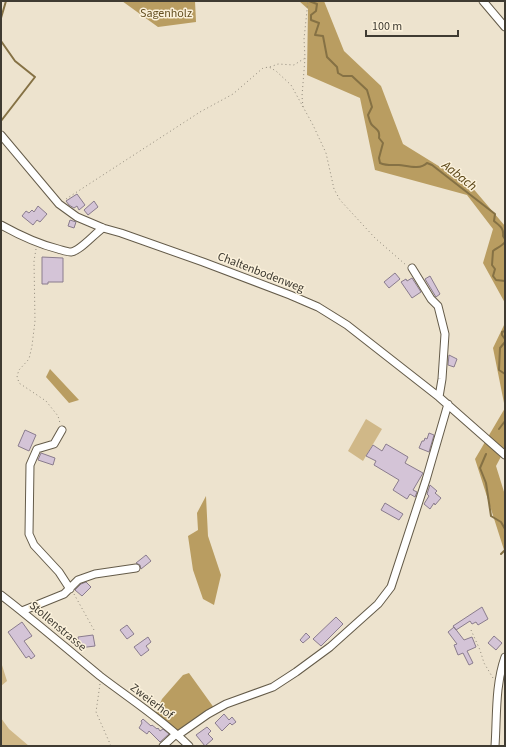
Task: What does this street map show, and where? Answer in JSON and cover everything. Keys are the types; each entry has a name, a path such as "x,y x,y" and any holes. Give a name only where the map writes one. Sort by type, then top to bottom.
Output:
{"street":[{"path":"483,1 505,27"},
{"name":"Chaltenbodenweg","path":"1,135 59,204 77,217 103,228 203,262 318,307 346,325 448,404 505,455"},
{"path":"1,225 37,242 70,252 80,248 95,233 103,228"},
{"path":"412,268 431,299 438,306 445,334 442,379 439,397"},
{"path":"164,746 177,734 208,714 226,704 273,687 296,672 330,647 378,604 391,587 426,480 448,404"},
{"path":"62,430 54,444 37,449 30,465 29,534 34,545 59,572 70,589"},
{"path":"22,611 64,594 78,580 95,574 136,568"},
{"name":"Stollenstrasse","path":"1,595 100,676"},
{"path":"495,746 499,684 505,657"},
{"name":"Zweierhof","path":"100,676 177,734 189,746"}],"path":[{"path":"303,108 302,96 305,58 304,39 308,2"},
{"path":"59,204 200,112 233,94 263,68 278,64 294,65 305,58"},
{"path":"269,67 276,70 291,85 326,153 334,189 340,200 375,238 405,264 412,268"},
{"path":"37,242 34,261 35,321 32,346 29,359 19,370 17,376 19,383 46,401 58,416 62,430"},
{"path":"70,589 94,630"},
{"path":"471,630 484,663 492,678 499,684"},
{"path":"100,676 100,689 96,712 110,746"}],"shaded area":[{"path":"366,419 382,429 363,461 348,451"},
{"path":"1,662 7,681 1,686"},
{"path":"1,718 9,729 29,746 1,746"}],"green space":[{"name":"Sagenholz","path":"122,1 195,1 196,22 158,27"},
{"path":"299,1 324,1 344,51 381,86 403,144 471,186 505,226 505,303 483,263 493,229 467,195 375,170 360,98 307,75 308,9"},
{"path":"505,323 505,408 493,348"},
{"path":"50,369 79,400 69,403 46,377"},
{"path":"505,408 505,449 496,466 505,495 505,553 475,459"},
{"path":"206,496 208,536 221,575 214,605 203,599 193,570 188,536 198,530 197,513"},
{"path":"189,673 217,712 178,735 155,715 162,699 183,675"}],"building":[{"path":"77,194 85,205 79,210 77,206 74,208 66,201"},
{"path":"94,201 98,207 88,215 84,210"},
{"path":"38,206 47,214 40,222 37,220 33,225 22,216 26,211 29,213 32,210 34,212"},
{"path":"70,220 76,222 74,228 68,226"},
{"path":"42,257 63,258 63,282 48,282 48,284 42,284"},
{"path":"395,273 400,279 389,288 384,282"},
{"path":"430,276 440,294 436,297 425,279"},
{"path":"412,278 421,292 412,298 401,282"},
{"path":"449,355 457,359 454,367 448,365"},
{"path":"25,430 36,435 29,451 18,446"},
{"path":"429,433 434,435 429,452 419,448 422,441 424,441 425,438 427,439"},
{"path":"386,444 408,457 405,463 423,473 413,490 417,492 415,497 410,494 407,499 393,490 399,480 374,465 376,461 366,456 373,445 382,451"},
{"path":"41,453 55,458 53,465 38,460"},
{"path":"430,485 437,491 435,493 441,498 435,505 434,503 430,509 424,504 429,496 427,494"},
{"path":"385,503 403,514 399,520 381,510"},
{"path":"146,555 151,561 141,569 140,565 136,563"},
{"path":"86,582 91,587 82,596 75,590 81,584"},
{"path":"482,607 488,619 478,625 476,622 472,624 470,621 456,630 453,626"},
{"path":"336,617 343,624 321,646 313,639"},
{"path":"22,622 32,636 24,641 35,656 31,659 29,656 26,658 8,632"},
{"path":"127,625 134,634 127,639 120,630"},
{"path":"454,627 464,640 472,637 476,647 467,651 473,663 469,665 463,653 458,655 454,645 457,644 448,632"},
{"path":"306,633 310,637 303,643 300,640"},
{"path":"93,635 95,646 79,648 78,637"},
{"path":"494,636 502,643 496,650 488,643"},
{"path":"148,637 151,642 146,646 149,650 141,656 134,647"},
{"path":"224,714 229,720 232,717 236,722 232,725 230,723 222,731 215,723"},
{"path":"143,719 151,726 152,725 157,729 158,728 160,731 163,729 169,734 160,742 149,731 147,734 139,728"},
{"path":"207,727 211,731 208,734 213,739 205,746 196,735"}],"waterway":[{"path":"1,18 6,1"},
{"name":"Aabach","path":"309,1 317,4 316,11 311,15 311,20 319,23 315,35 323,36 327,57 337,67 338,73 343,76 352,76 367,90 372,107 368,115 369,119 371,124 379,132 379,138 383,143 379,158 380,163 414,167 427,163 432,165 495,214 494,221 502,229 505,239"},
{"path":"1,41 15,61 35,77 1,121"},
{"name":"Aabach","path":"505,242 493,251 492,265 495,269 493,276 496,280 505,281"},
{"name":"Aabach","path":"505,331 502,332 505,339"},
{"name":"Aabach","path":"505,342 500,348 499,370 505,374"},
{"name":"Aabach","path":"499,429 505,421"},
{"name":"Aabach","path":"486,454 480,468 486,483 491,516 501,522 505,529"},
{"name":"Aabach","path":"501,554 505,550"}]}
